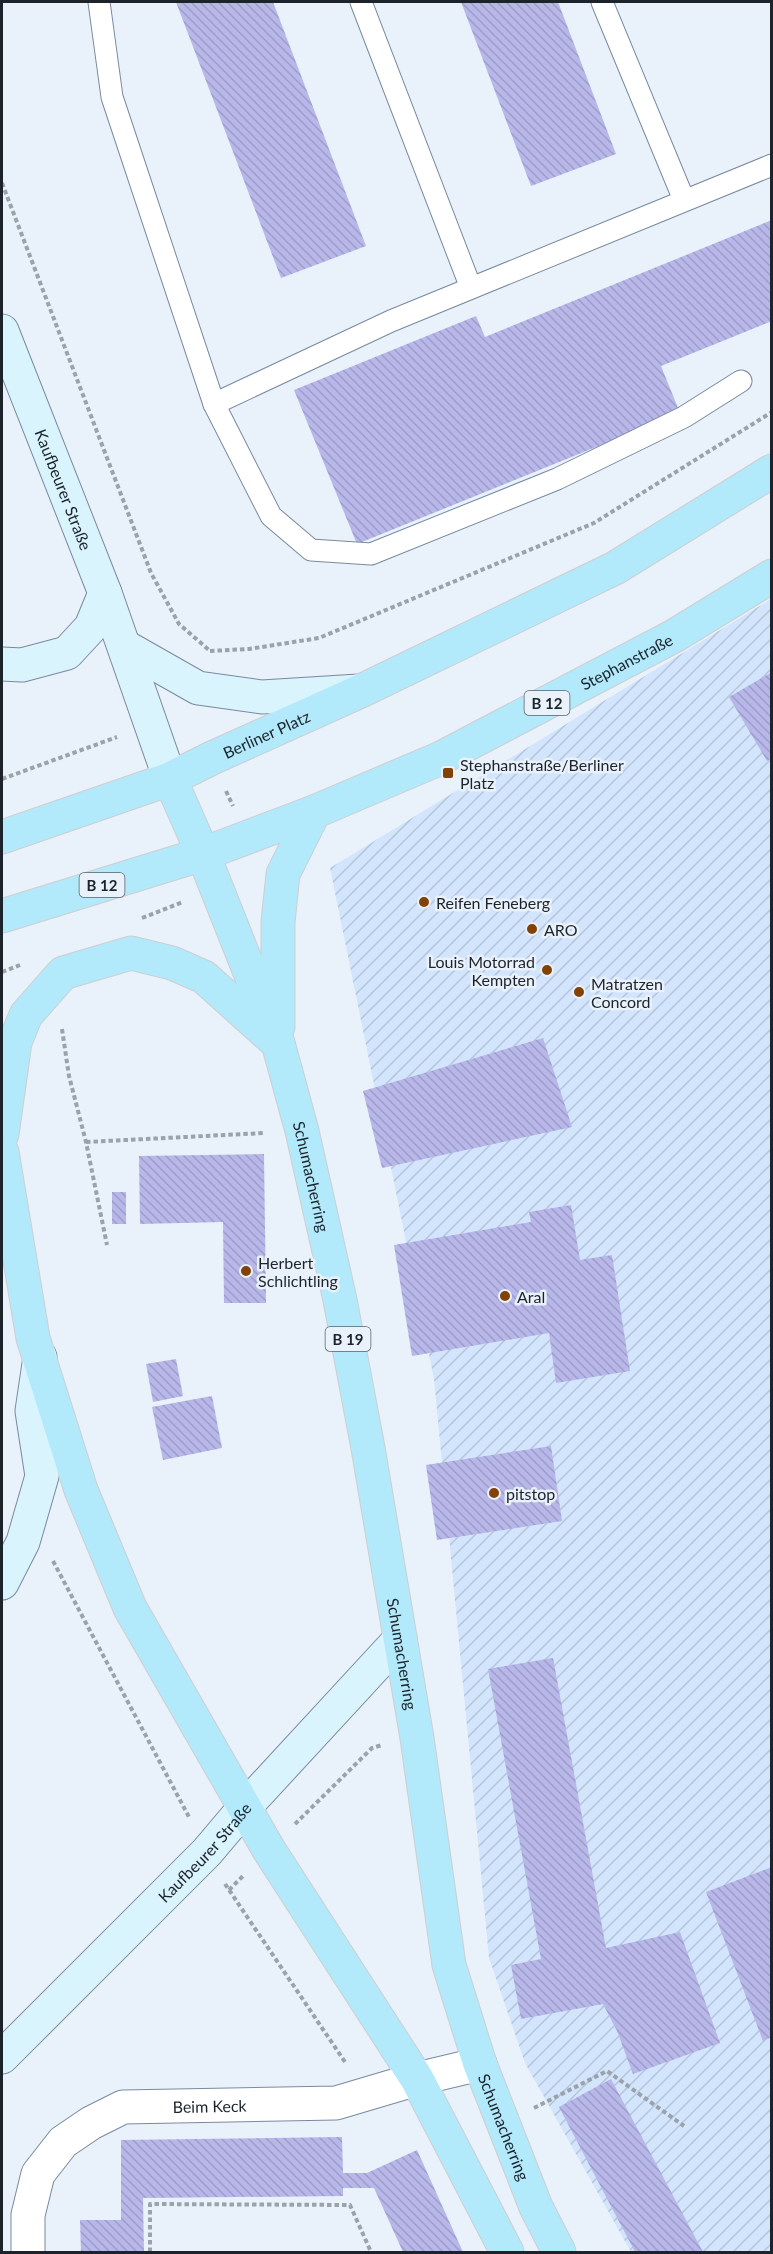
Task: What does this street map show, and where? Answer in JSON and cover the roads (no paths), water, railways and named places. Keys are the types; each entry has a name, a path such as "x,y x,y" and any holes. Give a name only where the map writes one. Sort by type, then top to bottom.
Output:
{"main road":[{"name":"Kaufbeurer Straße","path":"2,331 124,646"},
{"path":"124,646 198,688 262,697 363,690 615,568 771,471"},
{"name":"Stephanstraße","path":"314,812 441,758 674,636 771,576"},
{"path":"2,663 22,665 67,653 91,627 105,593"},
{"name":"B 19","path":"124,646 170,779 203,854 278,1043"},
{"name":"Berliner Platz","path":"2,837 170,779 363,690"},
{"path":"278,1043 278,922 283,874 314,812"},
{"name":"B 12","path":"2,916 203,854 314,812"},
{"path":"2,1134 15,1042 26,1015 63,973 131,953 162,960 204,977 278,1043"},
{"name":"Schumacherring","path":"278,1043 324,1223 356,1381 417,1738 449,1965 480,2064 536,2207 559,2253"},
{"path":"2,1152 33,1338 81,1490 130,1608 269,1850 417,2079 507,2253"},
{"path":"2,1583 23,1542 42,1476 32,1411 40,1357"},
{"name":"Kaufbeurer Straße","path":"2,2057 207,1852 245,1807 400,1639"}],"street":[{"name":"Beim Keck","path":"28,2253 28,2215 38,2174 63,2142 91,2123 123,2107 336,2103 417,2079 480,2064"}],"lane":[{"path":"99,2 112,96 214,404 272,516 311,550 371,554 557,479 684,417 741,381"},
{"path":"361,2 471,288"},
{"path":"602,2 684,200"},
{"path":"214,404 391,321 771,165"}],"place":[{"name":"Stephanstraße/Berliner Platz","path":"448,773"},
{"name":"Reifen Feneberg","path":"424,902"},
{"name":"ARO","path":"532,929"},
{"name":"Louis Motorrad Kempten","path":"547,970"},
{"name":"Matratzen Concord","path":"579,992"},
{"name":"Herbert Schlichtling","path":"246,1271"},
{"name":"Aral","path":"505,1296"},
{"name":"pitstop","path":"494,1493"}]}
